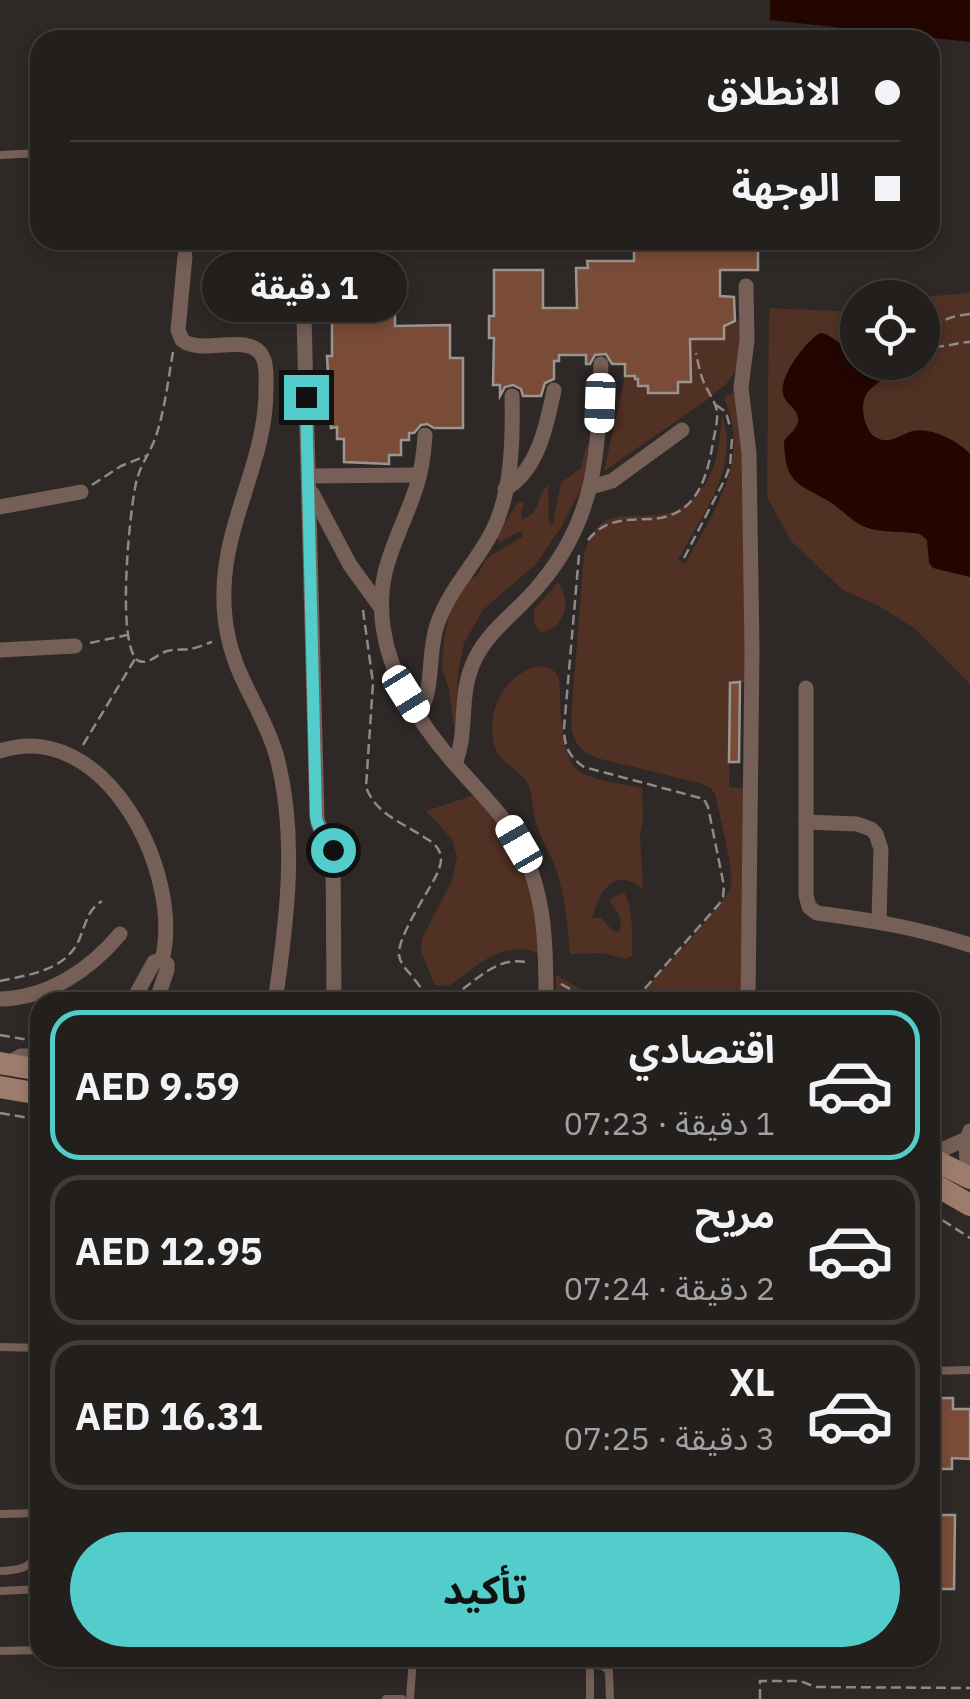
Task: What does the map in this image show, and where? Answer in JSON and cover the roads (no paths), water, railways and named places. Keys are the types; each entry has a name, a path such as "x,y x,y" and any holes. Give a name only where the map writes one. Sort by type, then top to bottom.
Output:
{"street":[{"path":"302,250 316,817 319,830 333,850 334,992"},
{"path":"185,256 178,330 182,340 194,346 253,347 265,366 262,428 232,536 225,570 224,605 228,638 266,724 281,777 288,880 276,992"},
{"path":"746,286 746,340 740,388 749,452 752,650 748,992"},
{"path":"455,764 462,740 462,701 476,658 491,634 551,571 574,534 590,487 598,442 601,364"},
{"path":"505,488 528,467 554,390"},
{"path":"418,714 428,691 430,650 438,621 453,590 492,533 500,511 511,449 512,396"},
{"path":"590,487 612,481 682,430"},
{"path":"425,435 420,475 386,564 382,609 390,659 418,714 455,764 496,808 528,864 543,916 546,992"},
{"path":"308,480 420,475"},
{"path":"308,480 340,548 382,609"},
{"path":"0,507 81,492"},
{"path":"0,650 76,646"},
{"path":"806,688 806,895 810,907 817,913 879,920 970,945"},
{"path":"0,751 38,746 61,750 81,761 116,793 146,842 160,882 167,913 162,960"},
{"path":"806,822 857,824 876,834 881,849 879,920"},
{"path":"36,992 66,980 96,960 120,934"},
{"path":"138,992 154,962 162,960"},
{"path":"159,992 167,970 162,960"},
{"path":"0,1000 30,994"},
{"path":"4,1064 30,1056"},
{"path":"4,1064 30,1068"},
{"path":"0,1088 30,1092"},
{"path":"940,1150 968,1135 969,1178"},
{"path":"940,1162 969,1178"},
{"path":"940,1189 970,1205"}],"lane":[{"path":"0,155 30,154"},
{"path":"0,1348 30,1348"},
{"path":"940,1371 970,1370"},
{"path":"0,1514 30,1513"},
{"path":"0,1571 30,1566"},
{"path":"0,1591 30,1590"},
{"path":"0,1651 30,1650"},
{"path":"386,1699 406,1699 411,1667"},
{"path":"590,1667 590,1699"},
{"path":"605,1667 610,1699"}]}
